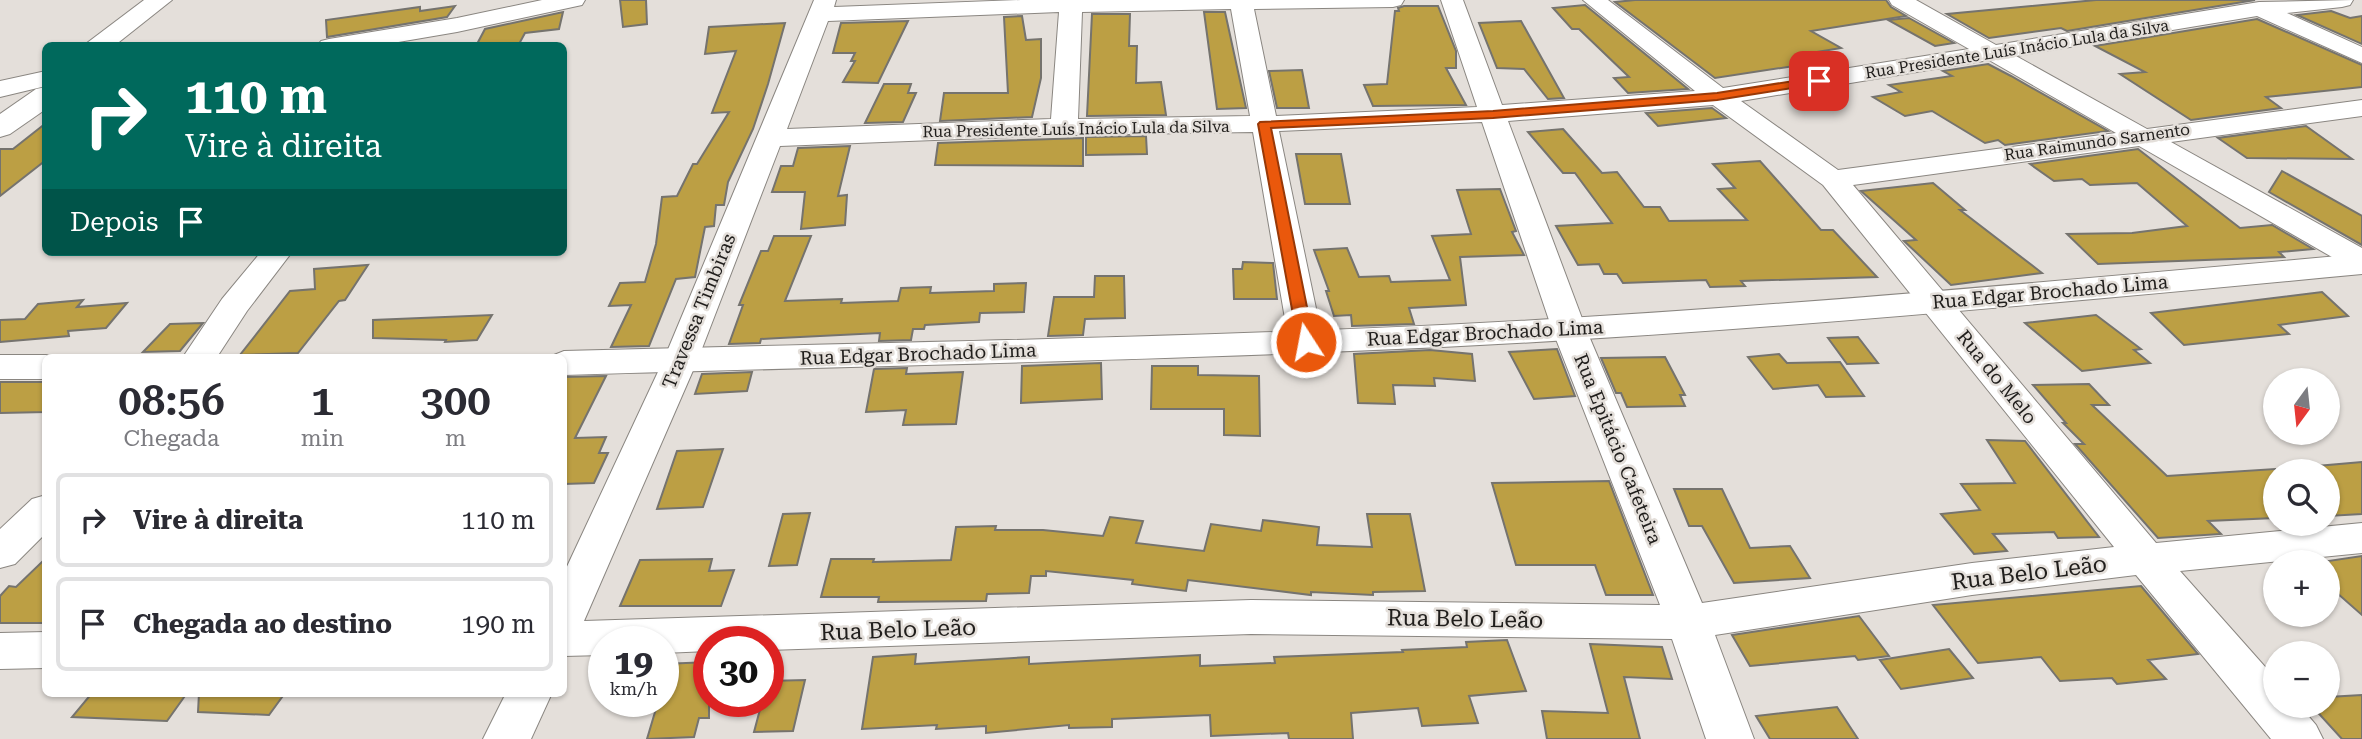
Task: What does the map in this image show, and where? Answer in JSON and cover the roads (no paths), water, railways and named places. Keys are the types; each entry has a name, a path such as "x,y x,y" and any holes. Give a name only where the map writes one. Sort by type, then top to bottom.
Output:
{"main road":[{"path":"102,42 160,0"},
{"path":"119,42 177,0"},
{"path":"0,114 42,87"},
{"path":"0,128 42,88"},
{"name":"Rua Edgar Brochado Lima","path":"567,363 1306,342 1569,329 1936,302 2362,263"},
{"path":"0,367 42,367"}],"street":[{"path":"443,42 457,25 463,0"},
{"path":"353,42 457,25 574,0"},
{"path":"823,7 1393,0"},
{"name":"Rua Epitácio Cafeteira","path":"1452,0 1569,329 1688,622 1730,739"},
{"name":"Rua do Melo","path":"1594,0 1717,97 1833,179 2146,559 2300,739"},
{"path":"1900,0 1998,53 2362,263"},
{"name":"Rua Presidente Luís Inácio Lula da Silva","path":"768,138 1064,127 1264,124 1493,114 1717,97 1998,53 2250,4 2342,0"},
{"path":"1241,1 1306,342"},
{"path":"1064,127 1070,2"},
{"path":"2250,4 2362,56"},
{"name":"Travessa Timbiras","path":"567,611 681,359 823,7"},
{"path":"0,89 42,86"},
{"name":"Rua Raimundo Sarnento","path":"1833,179 2362,108"},
{"path":"202,354 234,306 274,256"},
{"path":"0,553 42,513"},
{"name":"Rua Belo Leão","path":"567,639 1251,617 1688,622 1972,579 2362,538"},
{"path":"0,651 42,650"},
{"path":"507,739 527,697"}]}
